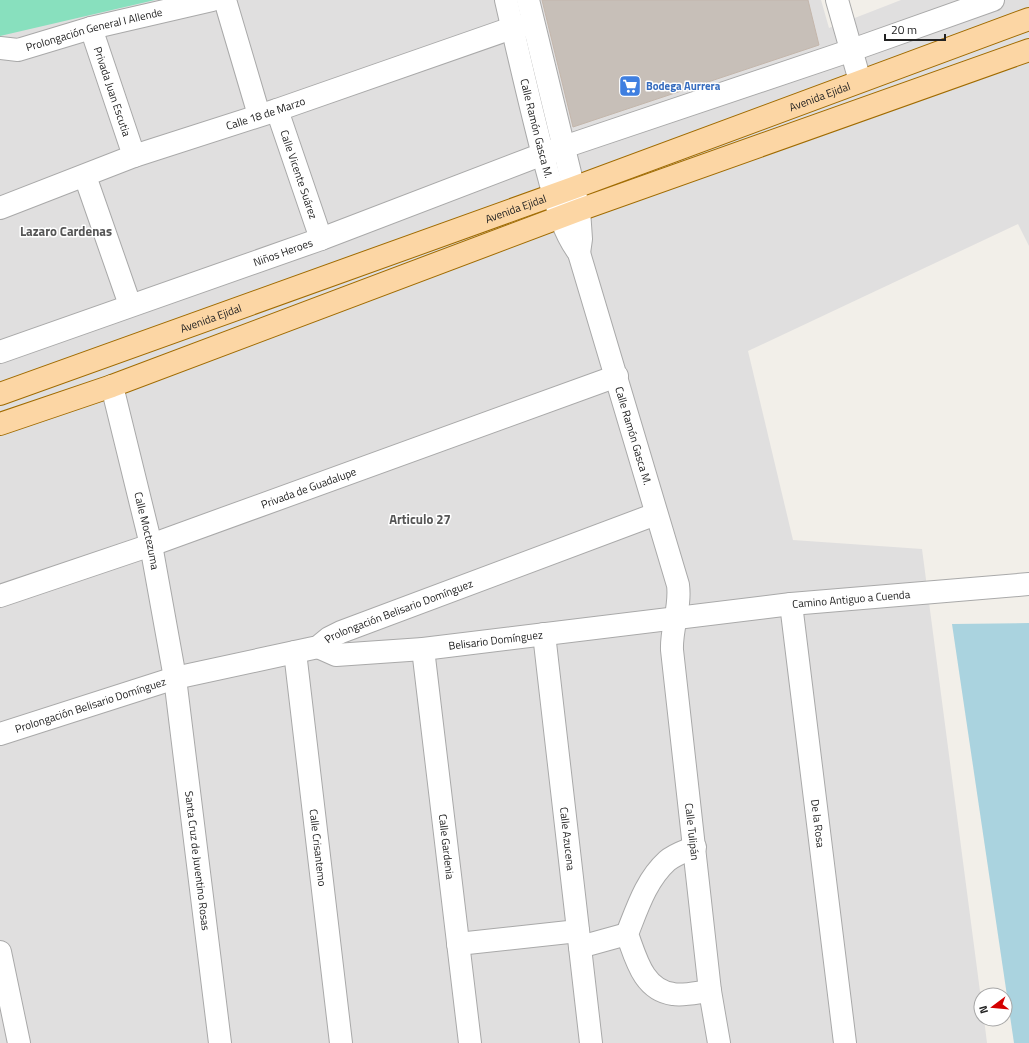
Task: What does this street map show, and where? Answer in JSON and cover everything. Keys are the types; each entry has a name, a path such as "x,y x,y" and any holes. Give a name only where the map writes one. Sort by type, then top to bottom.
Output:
{"main road":[{"name":"Avenida Ejidal","path":"0,394 564,192 1029,19"},
{"name":"Avenida Ejidal","path":"0,424 112,386 570,213 1029,50"}],"street":[{"name":"Prolongación General I Allende","path":"0,62 9,49 212,0"},
{"name":"Calle Vicente Suárez","path":"225,0 268,113 321,239"},
{"name":"Calle Ramón Gasca M.","path":"506,0 523,26 553,151 570,213 568,236 579,253 617,376 656,514 678,585 679,606 674,619"},
{"name":"Calle Ramón Gasca M.","path":"523,26 528,0"},
{"path":"837,0 860,81"},
{"name":"Niños Heroes","path":"0,352 321,239 553,151 852,50 993,0"},
{"name":"Calle 18 de Marzo","path":"0,208 134,156 268,113 523,26"},
{"name":"Privada Juan Escutia","path":"91,28 134,156"},
{"path":"85,176 130,305"},
{"name":"Privada de Guadalupe","path":"0,596 151,545 617,376"},
{"name":"Calle Moctezuma","path":"112,386 151,545 175,678"},
{"name":"Prolongación Belisario Domínguez","path":"0,734 175,678 280,657 318,647 329,638 341,632 656,514"},
{"name":"Camino Antiguo a Cuenda","path":"674,619 791,604 1029,584"},
{"name":"De la Rosa","path":"791,604 845,1043"},
{"name":"Belisario Domínguez","path":"318,647 336,655 423,649 674,619"},
{"name":"Calle Tulipán","path":"674,619 672,650 710,991 719,1043"},
{"name":"Calle Azucena","path":"544,634 591,1043"},
{"name":"Calle Gardenia","path":"423,649 470,1043"},
{"name":"Calle Crisantemo","path":"295,652 341,1043"},
{"name":"Santa Cruz de Juventino Rosas","path":"175,678 220,1043"},
{"path":"695,847 676,855 667,861 659,870 646,889 627,934 639,967 648,982 660,991 674,995 710,991"},
{"path":"458,944 579,939 627,934"},
{"path":"0,952 19,1043"}],"shaded area":[{"path":"0,0 821,0 829,28 901,0 1029,0 1029,246 1018,224 748,351 793,540 922,549 979,987 973,987 973,1027 985,1027 987,1043 0,1043"}],"green space":[{"path":"0,0 155,0 0,36"}],"water":[{"path":"1029,623 1029,1043 1014,1043 1012,1027 1013,1027 1013,987 1006,987 952,624"}],"building":[{"name":"Bodega Aurrera","path":"542,0 808,0 819,45 573,127"}],"place":[{"name":"Bodega Aurrera","path":"630,86"}],"district":[{"name":"Lazaro Cardenas","path":"66,231"},
{"name":"Articulo 27","path":"420,519"}]}
